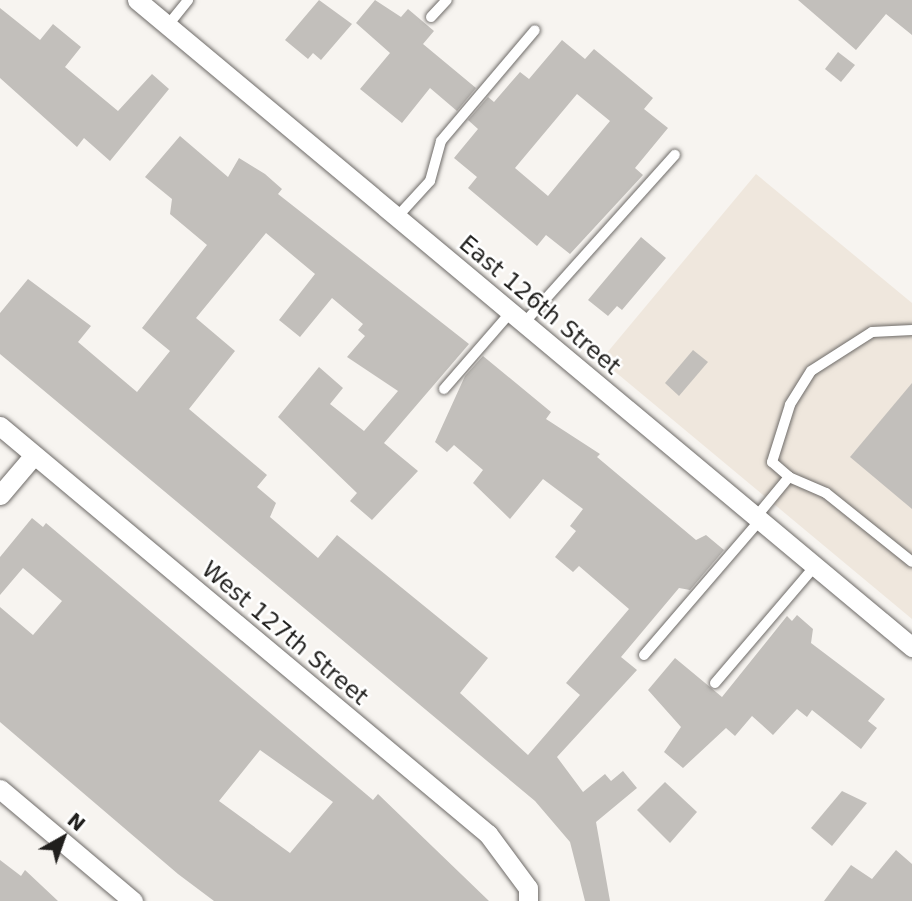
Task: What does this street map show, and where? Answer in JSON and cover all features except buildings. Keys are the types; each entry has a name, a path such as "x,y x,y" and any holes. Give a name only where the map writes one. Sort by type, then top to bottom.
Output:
{"street":[{"name":"East 126th Street","path":"137,0 912,647"},
{"name":"West 127th Street","path":"0,426 488,834 528,894"},
{"path":"0,495 34,455"},
{"path":"0,789 133,901"}],"lane":[{"path":"167,25 188,0"},
{"path":"431,17 447,0"},
{"path":"397,217 430,181 441,141 535,30"},
{"path":"444,389 675,155"},
{"path":"912,330 872,332 811,371 776,441 772,462 789,477 826,493 912,562"},
{"path":"644,655 758,519 789,477"},
{"path":"715,683 815,566"}],"shaded area":[{"path":"756,174 912,303 912,619 601,360"}]}
